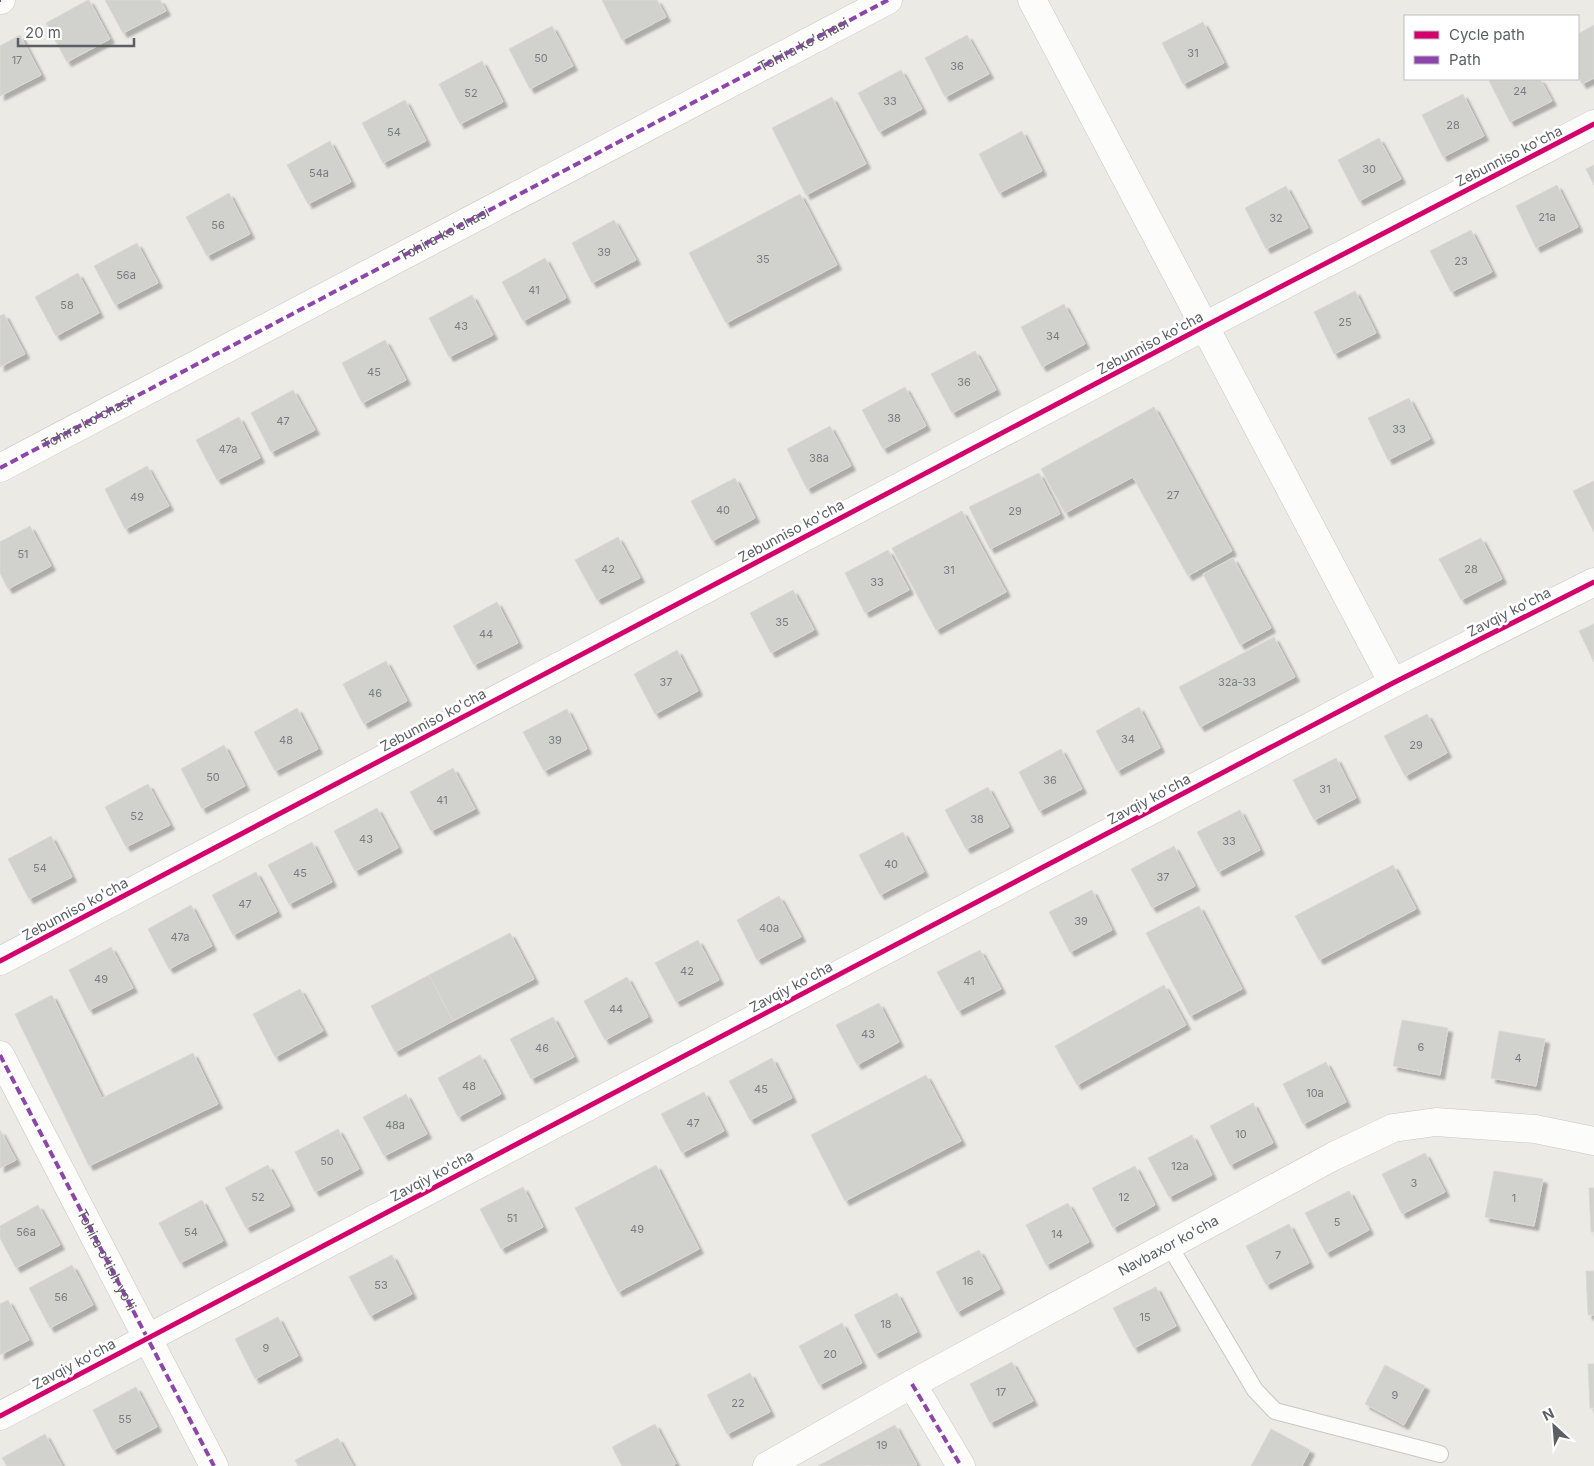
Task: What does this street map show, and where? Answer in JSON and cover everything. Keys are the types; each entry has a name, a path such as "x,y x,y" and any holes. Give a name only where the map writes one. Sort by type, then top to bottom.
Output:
{"street":[{"name":"Tohira ko'chasi","path":"0,468 888,0"},
{"path":"1032,0 1393,683"},
{"name":"Zebunniso ko'cha","path":"0,961 1205,326 1594,124"},
{"name":"Zavqiy ko'cha","path":"0,1416 1393,683 1594,582"},
{"name":"Tohira o'tish yo'li","path":"0,1055 214,1466"},
{"name":"Navbaxor ko'cha","path":"767,1466 912,1384 1169,1245 1334,1156 1393,1128 1436,1122 1535,1129 1594,1141"},
{"path":"912,1384 961,1466"}],"lane":[{"path":"1169,1245 1255,1390 1275,1411 1440,1454"}],"building":[{"path":"88,0 110,39 67,62 46,23"},
{"path":"105,0 160,0 166,11 123,33"},
{"path":"602,0 657,0 666,17 622,40"},
{"path":"1203,22 1224,63 1183,84 1162,43"},
{"path":"1594,25 1594,78 1582,84 1579,78 1579,33"},
{"path":"552,26 573,66 530,89 509,49"},
{"path":"20,35 41,75 0,96 0,46"},
{"path":"967,35 989,74 945,97 925,58"},
{"path":"482,61 503,102 460,124 439,84"},
{"path":"901,70 922,109 879,132 858,93"},
{"path":"1541,80 1552,101 1510,122 1489,81"},
{"path":"1463,94 1484,136 1443,157 1422,115"},
{"path":"832,97 866,164 806,195 772,128"},
{"path":"405,100 426,141 383,163 362,123"},
{"path":"1022,131 1042,171 999,193 979,154"},
{"path":"1379,138 1401,179 1359,201 1338,160"},
{"path":"330,141 351,182 308,204 287,165"},
{"path":"1594,165 1594,185 1586,169"},
{"path":"1557,185 1578,227 1536,248 1516,206"},
{"path":"1286,186 1308,228 1266,249 1245,208"},
{"path":"229,193 250,234 207,256 186,217"},
{"path":"800,194 837,265 726,323 689,253"},
{"path":"614,220 636,260 592,283 572,243"},
{"path":"1471,230 1492,272 1451,292 1430,251"},
{"path":"137,243 158,283 115,305 94,266"},
{"path":"545,258 566,298 523,321 502,282"},
{"path":"78,273 99,313 56,336 35,297"},
{"path":"1355,291 1376,333 1334,354 1314,312"},
{"path":"472,295 493,335 449,357 429,318"},
{"path":"1064,304 1085,344 1042,367 1021,327"},
{"path":"4,314 25,354 0,367 0,316"},
{"path":"385,340 406,380 362,403 342,363"},
{"path":"975,351 996,390 952,413 931,374"},
{"path":"905,387 926,426 883,449 862,410"},
{"path":"293,390 315,430 271,452 251,413"},
{"path":"1409,398 1430,439 1388,460 1368,418"},
{"path":"1154,407 1232,551 1188,576 1133,477 1065,513 1041,469"},
{"path":"239,417 260,458 217,480 196,440"},
{"path":"830,426 851,466 807,489 787,449"},
{"path":"147,466 169,506 125,529 105,489"},
{"path":"1039,473 1060,514 990,549 969,507"},
{"path":"735,478 755,518 712,541 691,501"},
{"path":"1594,481 1594,532 1573,491"},
{"path":"962,511 1006,592 936,630 892,548"},
{"path":"30,526 51,566 8,589 0,573 0,542"},
{"path":"618,537 640,578 597,600 575,560"},
{"path":"1481,538 1502,579 1461,600 1439,559"},
{"path":"888,550 909,590 865,613 845,573"},
{"path":"1233,558 1271,628 1240,645 1203,574"},
{"path":"793,590 814,630 771,653 750,613"},
{"path":"497,602 518,643 474,665 453,626"},
{"path":"1594,624 1594,662 1579,631"},
{"path":"1274,637 1295,677 1200,727 1179,687"},
{"path":"677,650 698,691 655,714 634,674"},
{"path":"386,661 407,701 364,724 343,684"},
{"path":"1139,707 1160,748 1117,771 1096,731"},
{"path":"297,708 318,749 275,771 254,732"},
{"path":"567,709 587,749 544,771 523,732"},
{"path":"1427,714 1447,753 1405,776 1384,736"},
{"path":"224,745 245,786 202,809 181,769"},
{"path":"1061,749 1082,789 1039,811 1019,772"},
{"path":"1336,758 1356,798 1314,820 1293,780"},
{"path":"453,768 475,809 431,831 410,792"},
{"path":"148,784 170,825 126,847 105,807"},
{"path":"988,787 1009,827 966,849 945,810"},
{"path":"377,808 398,848 355,871 334,831"},
{"path":"1240,810 1260,850 1218,872 1197,832"},
{"path":"903,832 924,872 880,895 859,855"},
{"path":"51,836 72,877 29,899 8,859"},
{"path":"312,842 332,882 289,904 268,865"},
{"path":"1174,846 1195,886 1152,908 1131,869"},
{"path":"1393,865 1416,909 1319,960 1295,916"},
{"path":"256,872 277,912 233,935 212,895"},
{"path":"1092,890 1112,930 1070,952 1049,912"},
{"path":"779,896 801,937 757,960 737,920"},
{"path":"191,905 212,946 169,969 148,929"},
{"path":"1199,906 1242,989 1190,1016 1146,933"},
{"path":"510,933 534,979 453,1021 429,975"},
{"path":"698,940 719,980 676,1002 655,963"},
{"path":"111,947 133,988 89,1010 69,970"},
{"path":"980,950 1001,989 958,1011 937,972"},
{"path":"429,975 453,1021 395,1052 371,1006"},
{"path":"627,977 648,1017 605,1040 584,1001"},
{"path":"1164,985 1186,1025 1077,1085 1055,1046"},
{"path":"300,989 323,1031 275,1057 253,1014"},
{"path":"52,995 102,1098 193,1053 218,1104 89,1166 15,1014"},
{"path":"879,1003 899,1042 857,1065 836,1025"},
{"path":"553,1017 574,1057 531,1079 510,1039"},
{"path":"1402,1020 1448,1028 1440,1075 1393,1066"},
{"path":"1499,1031 1545,1039 1536,1086 1491,1078"},
{"path":"480,1055 501,1094 458,1117 438,1078"},
{"path":"772,1058 792,1098 750,1120 729,1081"},
{"path":"1326,1062 1346,1102 1303,1124 1283,1084"},
{"path":"926,1075 961,1141 845,1201 811,1135"},
{"path":"704,1092 724,1131 682,1153 661,1114"},
{"path":"406,1094 427,1134 384,1156 363,1117"},
{"path":"1253,1103 1273,1143 1230,1165 1210,1126"},
{"path":"338,1129 359,1169 315,1192 295,1152"},
{"path":"0,1130 16,1160 0,1168"},
{"path":"1192,1135 1212,1175 1169,1197 1148,1158"},
{"path":"1425,1153 1445,1192 1402,1214 1382,1174"},
{"path":"268,1165 290,1206 246,1228 225,1188"},
{"path":"656,1165 699,1249 618,1292 575,1208"},
{"path":"1135,1166 1155,1205 1113,1228 1092,1188"},
{"path":"1494,1171 1543,1179 1534,1226 1485,1217"},
{"path":"523,1187 543,1227 501,1249 480,1209"},
{"path":"1589,1188 1594,1188 1594,1232 1591,1232"},
{"path":"1349,1191 1369,1230 1326,1253 1305,1213"},
{"path":"202,1200 223,1241 180,1263 159,1223"},
{"path":"1068,1203 1089,1242 1046,1265 1026,1225"},
{"path":"38,1205 60,1245 16,1268 0,1238 0,1226"},
{"path":"1289,1224 1309,1263 1266,1285 1246,1246"},
{"path":"979,1250 1000,1289 957,1312 936,1272"},
{"path":"392,1255 412,1294 370,1316 349,1277"},
{"path":"72,1265 93,1305 50,1328 29,1288"},
{"path":"1586,1271 1594,1271 1594,1315 1588,1315"},
{"path":"1156,1287 1176,1326 1134,1348 1113,1308"},
{"path":"897,1293 917,1332 875,1354 854,1315"},
{"path":"8,1300 29,1340 0,1355 0,1304"},
{"path":"278,1317 298,1356 255,1379 235,1339"},
{"path":"842,1323 862,1363 819,1385 799,1346"},
{"path":"1012,1362 1033,1401 990,1423 970,1384"},
{"path":"1588,1364 1594,1364 1594,1408 1590,1408"},
{"path":"1385,1365 1425,1386 1404,1425 1365,1404"},
{"path":"750,1373 770,1412 727,1434 707,1395"},
{"path":"136,1387 157,1427 113,1450 93,1410"},
{"path":"655,1424 676,1464 671,1466 622,1466 612,1447"},
{"path":"895,1425 917,1465 818,1466"},
{"path":"1271,1429 1310,1450 1302,1466 1251,1466"},
{"path":"45,1434 62,1466 7,1466 2,1458"},
{"path":"338,1438 353,1466 298,1466 295,1460"}],"marked path":[{"path":"0,468 888,0"},
{"path":"0,1055 214,1466"},
{"path":"912,1384 961,1466"}],"cycle path":[{"path":"0,961 1205,326 1594,124"},
{"path":"0,1416 1393,683 1594,582"}]}
